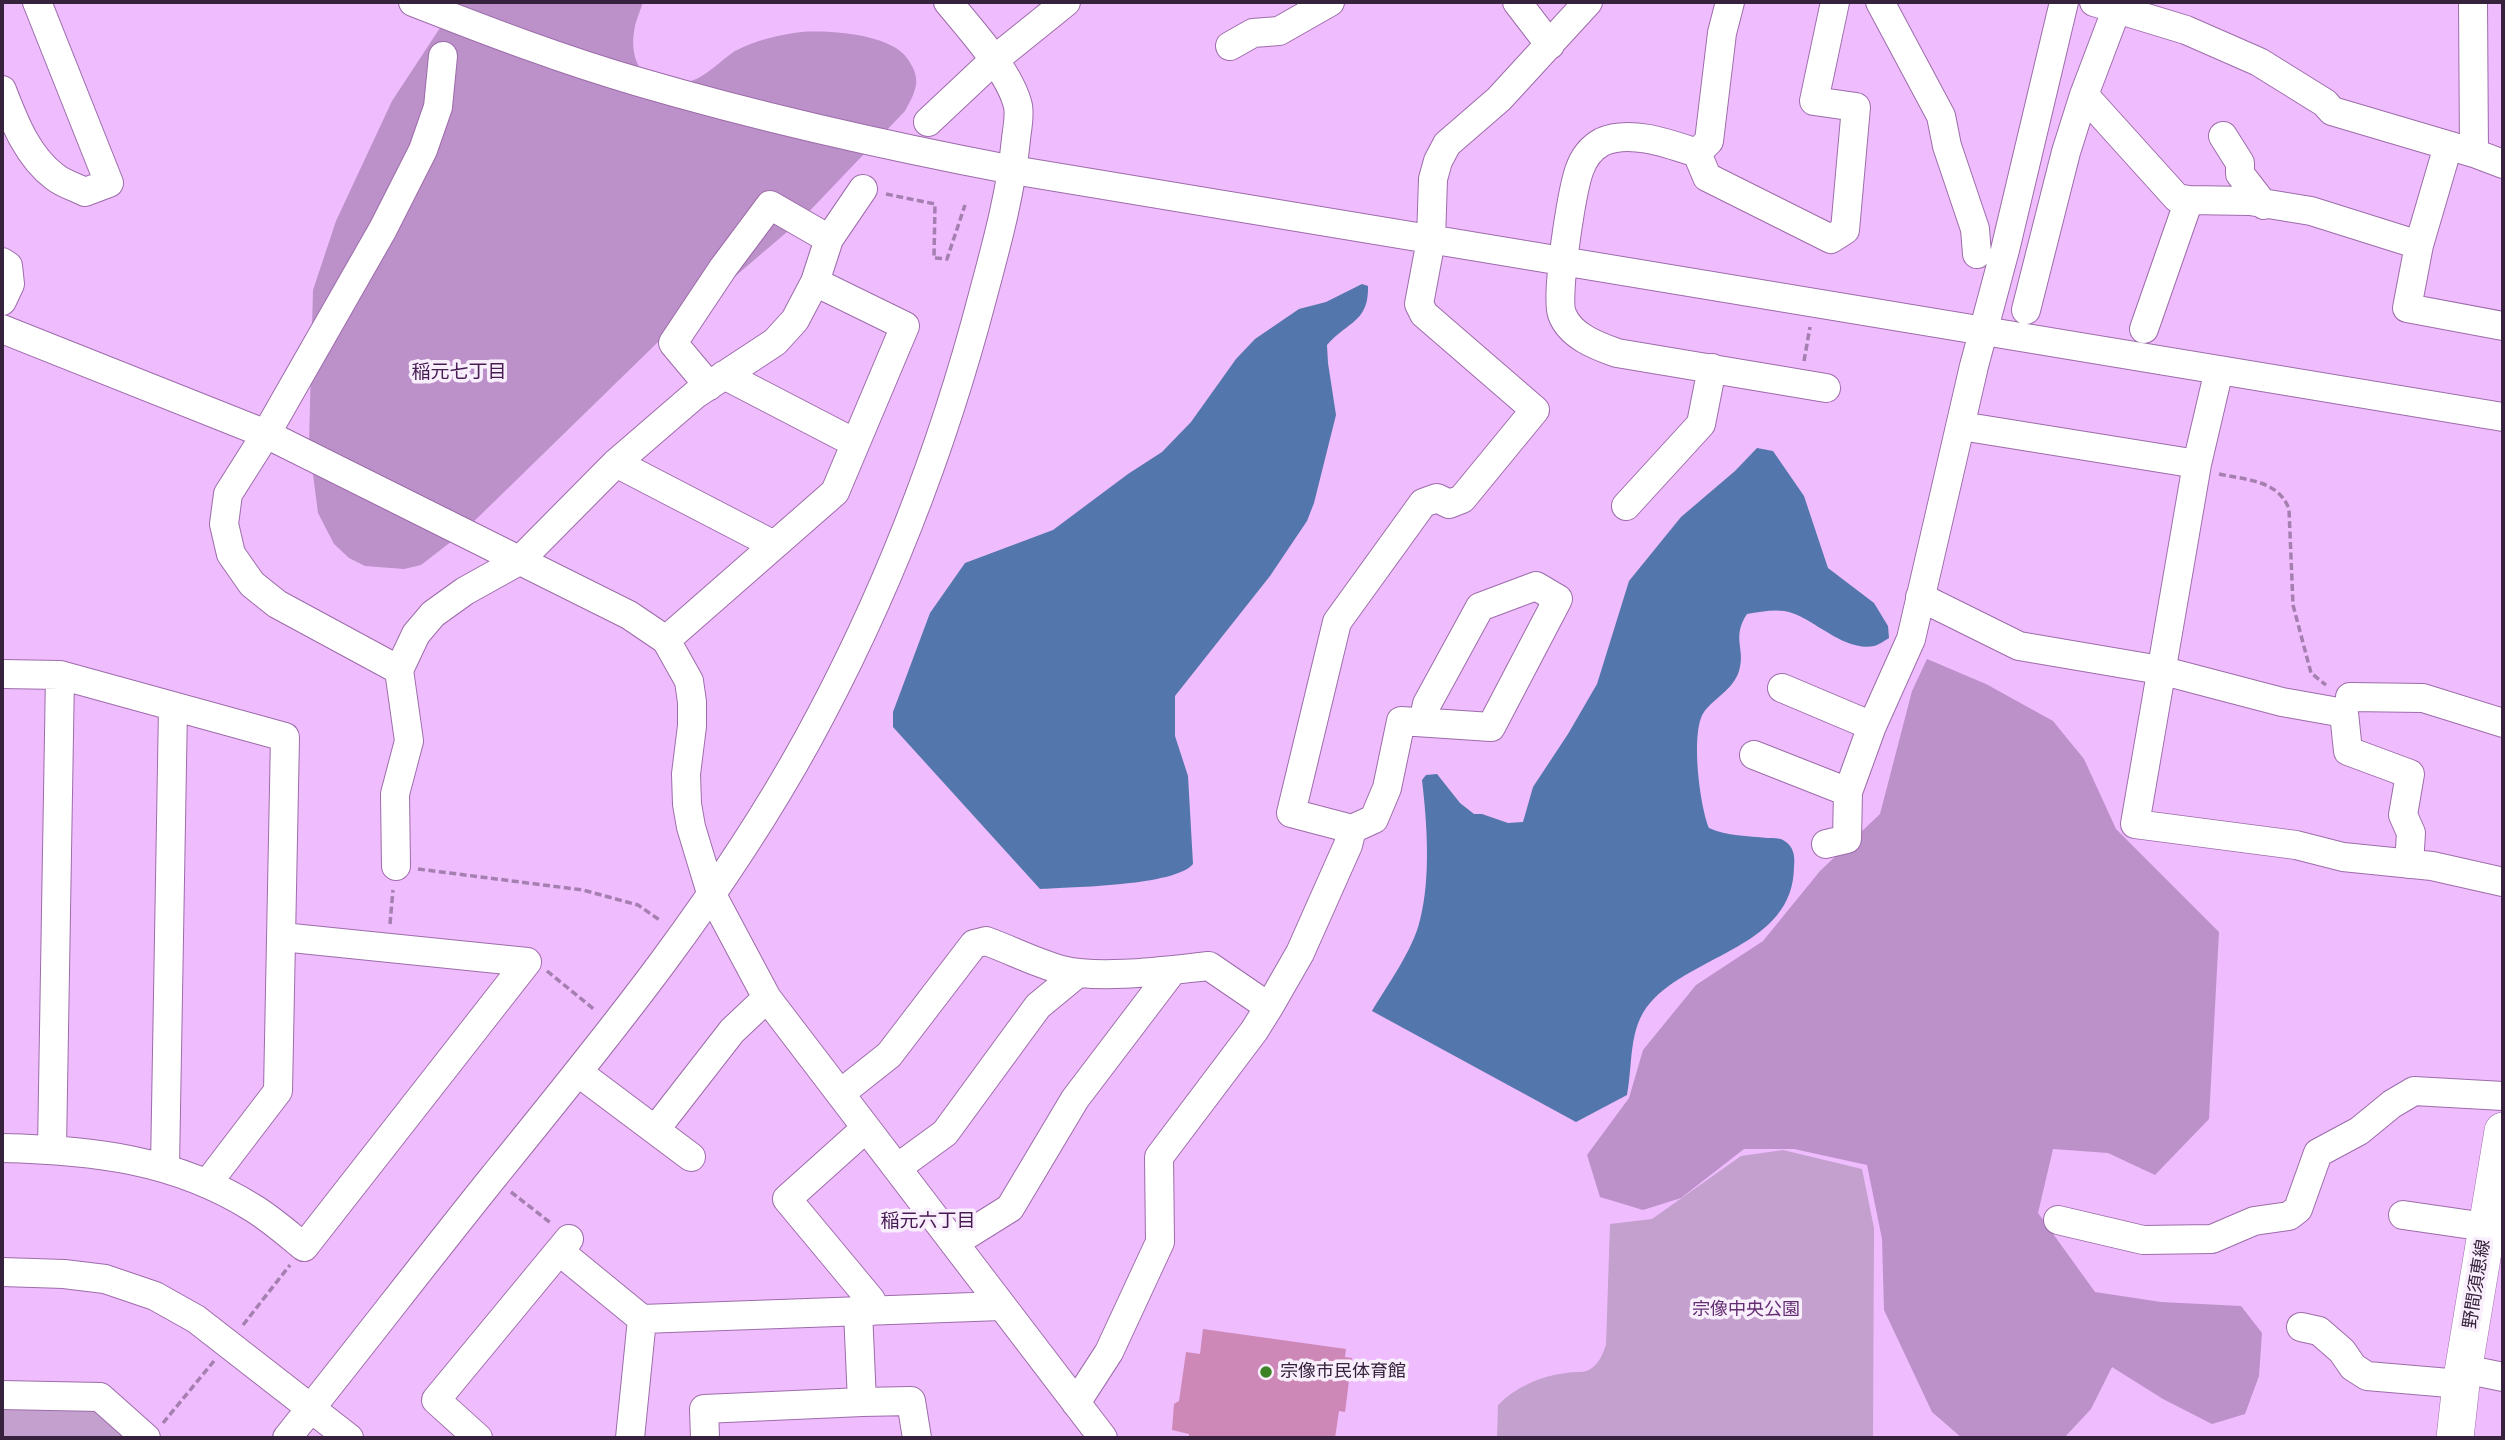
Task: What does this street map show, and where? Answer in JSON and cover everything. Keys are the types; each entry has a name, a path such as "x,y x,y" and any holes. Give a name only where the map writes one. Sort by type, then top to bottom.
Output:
{"main road":[{"name":"野間須恵線","path":"2455,1438 2503,1131"}],"street":[{"path":"2,90 16,125 31,152 55,177 85,192 109,183 37,2"},
{"path":"287,1438 492,1178 579,1073 682,936 766,810 808,738 885,580 919,494 966,360 1013,170 1019,109 1012,90 994,60 948,2"},
{"path":"928,122 994,60 1066,2"},
{"path":"1230,46 1253,33 1279,32 1331,2"},
{"path":"1517,2 1550,45"},
{"path":"1423,722 1427,704 1480,607 1536,586 1558,599 1491,727 1401,721 1387,788 1374,819 1352,829 1291,813 1337,622 1423,503 1437,498 1449,504 1462,499 1535,410 1424,314 1419,304 1431,240 1433,179 1447,144 1499,99 1588,2"},
{"path":"1697,153 1709,141 1722,33 1730,2"},
{"path":"1697,153 1707,177 1831,239 1845,230 1856,107 1814,101 1835,2"},
{"path":"1880,2 1941,116 1947,146 1975,229 1977,254"},
{"path":"1826,844 1847,839 1848,792 1872,726 1911,639 1973,366 1984,331 2064,2"},
{"path":"2473,2 2461,149 2419,245 2407,308 2503,327"},
{"path":"427,4 497,34 637,82 881,145 1013,170 2503,417"},
{"path":"2026,310 2106,5 2186,30 2259,62 2325,103 2332,111 2503,164"},
{"path":"399,670 277,604 252,584 231,554 224,524 228,494 383,229 423,150 438,107 443,56"},
{"path":"2084,95 2177,198 2250,201 2311,211 2419,245"},
{"path":"2223,136 2240,163 2240,174 2263,205"},
{"path":"1697,153 1623,137 1602,143 1587,154 1579,171 1563,261 1559,298 1562,314 1573,330 1592,344 1617,353 1813,386"},
{"path":"396,866 395,794 409,741 399,670 416,634 433,614 466,591 519,561 616,463 696,394 775,342 795,320 815,282 829,239 863,189"},
{"path":"2144,329 2189,200"},
{"path":"829,239 770,205 723,268 673,343 717,381 855,443"},
{"path":"2,262 8,266 10,284 2,301"},
{"path":"666,640 835,492 905,326 815,282"},
{"path":"2,329 266,433 629,615 666,640 689,681 691,692 692,726 686,774 687,804 711,894 766,998 1103,1438"},
{"path":"1626,506 1701,424 1712,368"},
{"path":"2219,370 2196,467 2135,824 2296,845 2343,857 2432,866 2503,882"},
{"path":"1961,426 2196,467"},
{"path":"616,463 774,545"},
{"path":"1920,597 2019,646 2160,670 2282,702 2344,713 2348,751 2410,774 2403,815 2411,832 2409,864"},
{"path":"2,674 60,675 285,737 278,1091 207,1184"},
{"path":"52,1149 60,675"},
{"path":"1782,688 1872,726"},
{"path":"2350,697 2423,698 2503,723"},
{"path":"165,1167 173,707"},
{"path":"1754,755 1848,792"},
{"path":"1076,1403 1109,1352 1160,1242 1159,1157 1269,1007 1300,953 1348,845 1352,829"},
{"path":"282,937 527,962"},
{"path":"841,1093 889,1055 974,944 986,941 1061,970 1078,973 1209,966 1269,1007"},
{"path":"2,1148 106,1154 165,1167 207,1184 254,1208 304,1247 527,962"},
{"path":"954,1243 1010,1208 1074,1099 1172,970"},
{"path":"897,1168 945,1133 1038,1006 1078,973"},
{"path":"655,1130 733,1031 766,998"},
{"path":"579,1073 691,1157"},
{"path":"2058,1220 2143,1240 2212,1239 2254,1221 2289,1216 2298,1209 2318,1153 2359,1132 2392,1104 2414,1091 2503,1096"},
{"path":"862,1402 865,1311 871,1300 787,1199 865,1129"},
{"path":"2403,1215 2486,1227"},
{"path":"478,1438 436,1400 564,1244 642,1319 1001,1306"},
{"path":"2,1272 64,1274 104,1279 155,1296 196,1319 229,1343 349,1438"},
{"path":"631,1438 642,1319"},
{"path":"2301,1327 2319,1331 2342,1351 2353,1367 2367,1376 2503,1377"},
{"path":"2,1395 100,1397 153,1433"},
{"path":"705,1438 704,1409 911,1401 916,1438"}],"path":[{"path":"863,189 935,204 934,258 947,259 965,205"},
{"path":"1813,386 1814,304"},
{"path":"2196,467 2261,482 2284,496 2288,509 2290,577 2294,605 2311,673 2326,685 2350,697"},
{"path":"387,947 396,866 583,890 638,905 682,936"},
{"path":"527,962 536,962 615,1026"},
{"path":"492,1178 564,1244"},
{"path":"153,1433 229,1343 304,1247"}],"green space":[{"name":"宗像中央公園","path":"1783,1150 1862,1169 1874,1228 1873,1438 1497,1438 1498,1405 1505,1399 1538,1380 1556,1374 1589,1370 1601,1357 1606,1345 1610,1224 1652,1219 1741,1156"},
{"path":"2,1404 93,1405 131,1438 2,1438"}],"shaded area":[{"path":"457,2 643,2 634,32 635,58 647,76 666,84 697,79 735,51 768,38 814,32 858,35 899,50 912,65 916,84 905,111 801,220 657,343 461,534 421,565 404,569 365,566 349,558 334,544 318,513 309,444 313,290 336,221 392,101"},
{"path":"1927,659 1986,684 2053,721 2084,759 2116,829 2219,932 2209,1119 2155,1175 2108,1153 2053,1149 2038,1213 2095,1292 2161,1302 2241,1306 2262,1333 2259,1376 2245,1414 2212,1424 2163,1399 2112,1367 2091,1409 2064,1438 1962,1438 1932,1412 1884,1310 1882,1239 1867,1165 1794,1149 1744,1149 1681,1198 1643,1210 1600,1197 1587,1155 1629,1098 1643,1050 1696,985 1763,941 1820,871 1880,814 1912,691"}],"water":[{"path":"1362,284 1368,286 1365,307 1361,314 1327,345 1336,415 1307,521 1270,576 1175,696 1175,736 1188,776 1193,864 1183,871 1145,881 1040,889 893,727 893,712 930,613 965,563 1053,530 1162,452 1191,422 1236,359 1255,339 1299,309 1326,302"},
{"path":"1757,448 1773,451 1804,496 1828,568 1874,603 1888,626 1889,638 1876,645 1863,647 1842,640 1792,613 1775,611 1747,614 1740,630 1741,663 1736,678 1704,712 1700,722 1697,752 1702,803 1709,828 1730,834 1780,839 1790,845 1794,863 1789,894 1777,915 1760,932 1669,986 1650,1003 1638,1024 1632,1047 1627,1095 1576,1122 1372,1011 1406,955 1420,920 1427,869 1422,780 1426,775 1437,774 1460,803 1474,814 1508,823 1523,822 1533,787 1597,684 1629,581 1681,517 1735,471"}],"building":[{"name":"宗像市民体育館","path":"1203,1329 1346,1349 1345,1357 1352,1358 1345,1412 1339,1411 1335,1438 1189,1438 1189,1434 1172,1430 1174,1404 1179,1401 1186,1352 1200,1354"}],"place":[{"name":"宗像市民体育館","path":"1266,1372"}],"district":[{"name":"稲元七丁目","path":"459,372"},
{"name":"稲元六丁目","path":"928,1221"}]}
